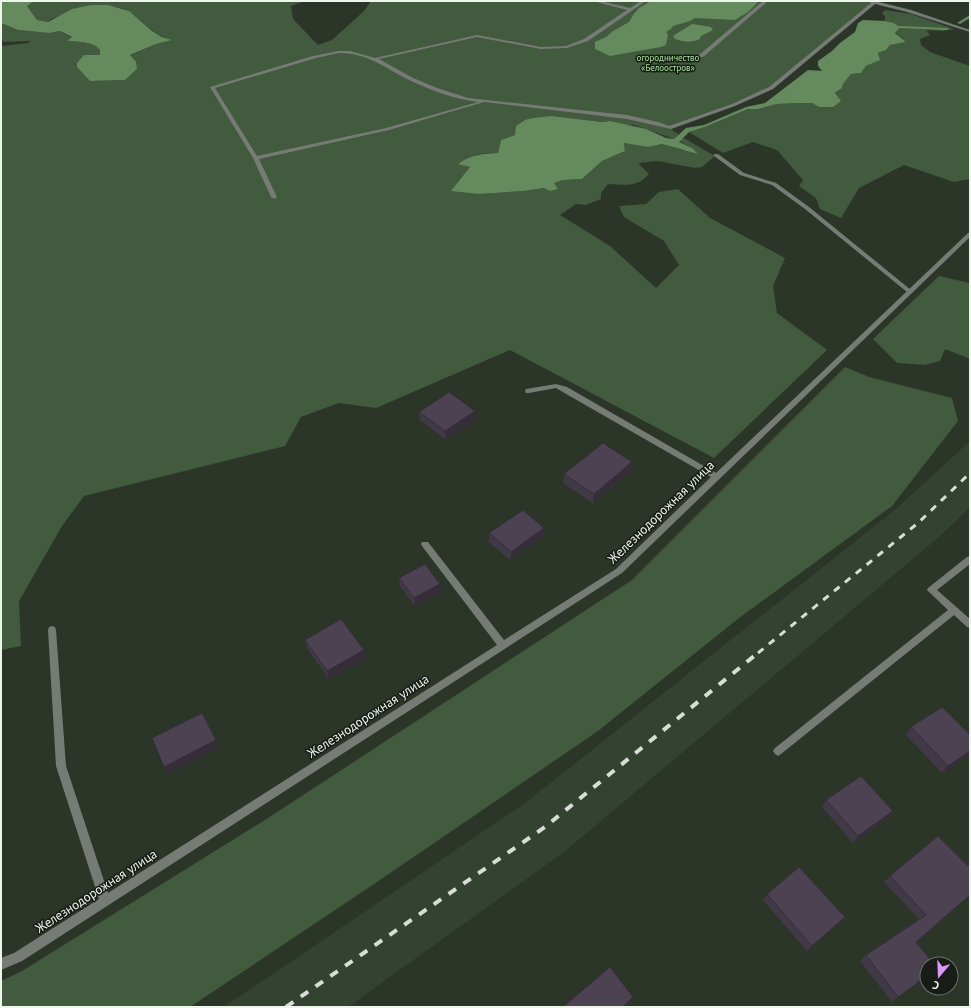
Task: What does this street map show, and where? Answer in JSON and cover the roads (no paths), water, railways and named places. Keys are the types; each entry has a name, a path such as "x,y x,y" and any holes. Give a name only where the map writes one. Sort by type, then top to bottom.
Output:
{"street":[{"path":"595,1 631,10"},
{"path":"375,59 477,36 541,48 566,47 586,40 644,1"},
{"path":"701,56 766,1"},
{"path":"868,1 909,11 970,30"},
{"path":"274,197 256,158 212,87 315,57 339,52 350,52 375,59 409,78 435,90 468,99 627,117 656,123 669,128 706,116 771,88 874,2"},
{"path":"256,158 387,129 486,101"},
{"path":"716,155 742,174 774,184 807,208 910,291"},
{"name":"Железнодорожная улица","path":"1,964 18,957 619,572 970,234"},
{"path":"529,391 556,386 564,389 717,477"},
{"path":"425,544 502,646"},
{"path":"970,559 931,590 970,624"},
{"path":"778,751 954,610"},
{"path":"52,630 61,766 105,901"}],"waterway":[{"path":"959,23 970,16"},
{"path":"900,27 947,29"}],"railway":[{"path":"758,653 918,523 970,473"},
{"path":"286,1007 545,827 759,652"}],"park label":[{"name":"огородничество «Белоостров»","path":"668,62"}]}
